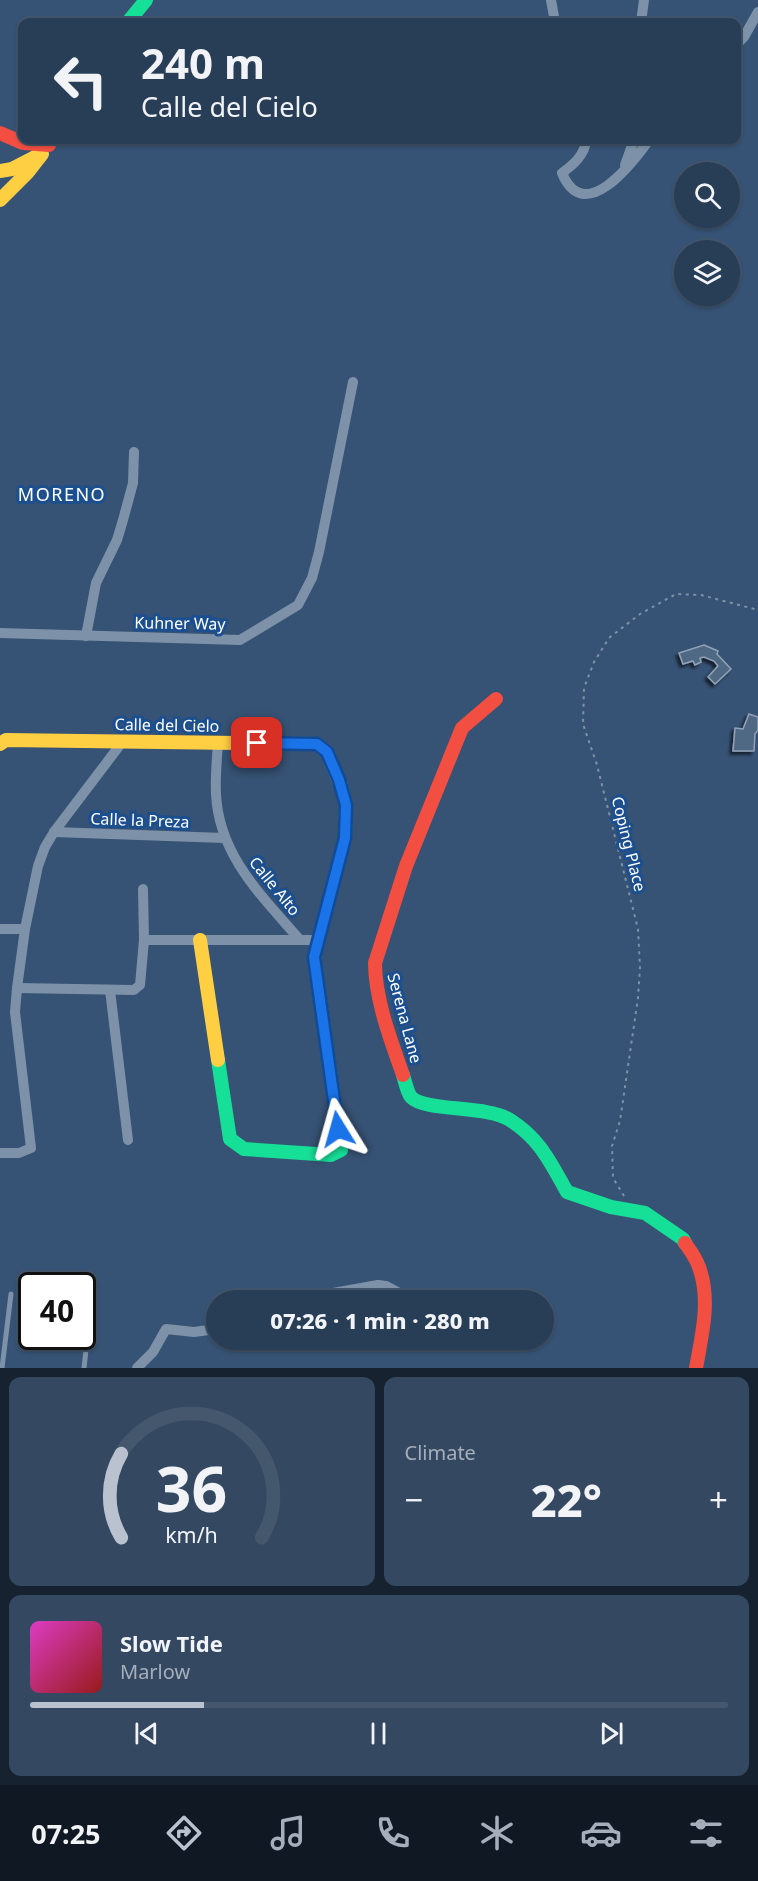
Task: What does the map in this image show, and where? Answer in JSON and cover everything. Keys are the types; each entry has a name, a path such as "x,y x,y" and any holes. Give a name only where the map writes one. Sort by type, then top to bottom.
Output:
{"street":[{"path":"131,18 146,0"},
{"path":"551,0 554,18"},
{"path":"642,18 644,0"},
{"path":"741,40 758,10 757,0"},
{"path":"0,133 18,141"},
{"path":"31,144 48,146"},
{"path":"586,144 576,163 562,173 567,185 576,193 596,193 610,184 646,144"},
{"path":"621,174 632,144"},
{"path":"0,171 12,169 48,146"},
{"path":"0,201 28,172 48,146"},
{"name":"Kuhner Way","path":"0,633 240,640 298,605 312,579 319,552 353,382"},
{"path":"86,636 96,584 117,540 130,492 135,464 134,452"},
{"name":"Serena Lane","path":"496,699 475,715 462,728 457,737 406,866 375,963 375,974 388,1031 410,1096 420,1103 476,1110 508,1118 537,1142 567,1192 611,1207 645,1213 683,1239 699,1265 705,1290 706,1308 696,1368"},
{"name":"Calle del Cielo","path":"0,744 6,740 317,744 327,752 339,780 346,805 345,838 314,957 341,1150 331,1155 244,1149 230,1139 200,940"},
{"path":"0,1153 19,1153 31,1148 15,1012 25,930 38,866 54,832 123,741"},
{"name":"Calle Alto","path":"218,742 216,795 224,838 243,873 300,940"},
{"name":"Calle la Preza","path":"54,832 224,838"},
{"path":"17,987 134,990 140,985 144,940 143,889"},
{"path":"0,929 25,930"},
{"path":"144,940 318,940"},
{"path":"110,990 128,1140"},
{"path":"350,1290 378,1285 393,1290"},
{"path":"137,1368 153,1352 166,1329 194,1332 206,1330"}],"lane":[{"path":"2,1368 11,1294"},
{"path":"84,1368 86,1350"}],"path":[{"name":"Coping Place","path":"628,1200 614,1178 612,1146 620,1121 638,998 640,967 638,929 597,765 583,724 584,688 594,662 609,638 640,614 675,594 701,595 758,610"}],"building":[{"path":"704,645 718,651 717,654 731,669 715,684 708,677 718,666 714,661 704,657 700,658 701,662 695,665 693,661 683,664 679,653"},
{"path":"749,714 758,717 754,751 733,751 735,728 743,729"}],"traffic: fast":[{"path":"131,18 146,0"},
{"path":"218,1060 230,1139 244,1149 331,1155 341,1150 314,957 345,838 346,805 341,786"},
{"path":"403,1075 411,1097 418,1102 500,1115 520,1127 537,1143 567,1192 611,1207 645,1213 683,1239 685,1243"}],"traffic: slow":[{"path":"0,171 12,169 41,154"},
{"path":"0,200 42,154"},
{"path":"0,744 6,740 317,744 327,752 341,786"},
{"path":"200,940 218,1060"}],"traffic: jam":[{"path":"0,133 18,141"},
{"path":"36,144 49,145"},
{"path":"403,1075 381,1005 375,963 406,866 462,728 496,699"},
{"path":"685,1243 693,1254 703,1279 705,1304 703,1330 696,1368"}],"district":[{"name":"MORENO","path":"62,495"}],"route":[{"path":"257,743 317,744 327,752 339,780 346,805 345,838 314,957 338,1129"}]}
